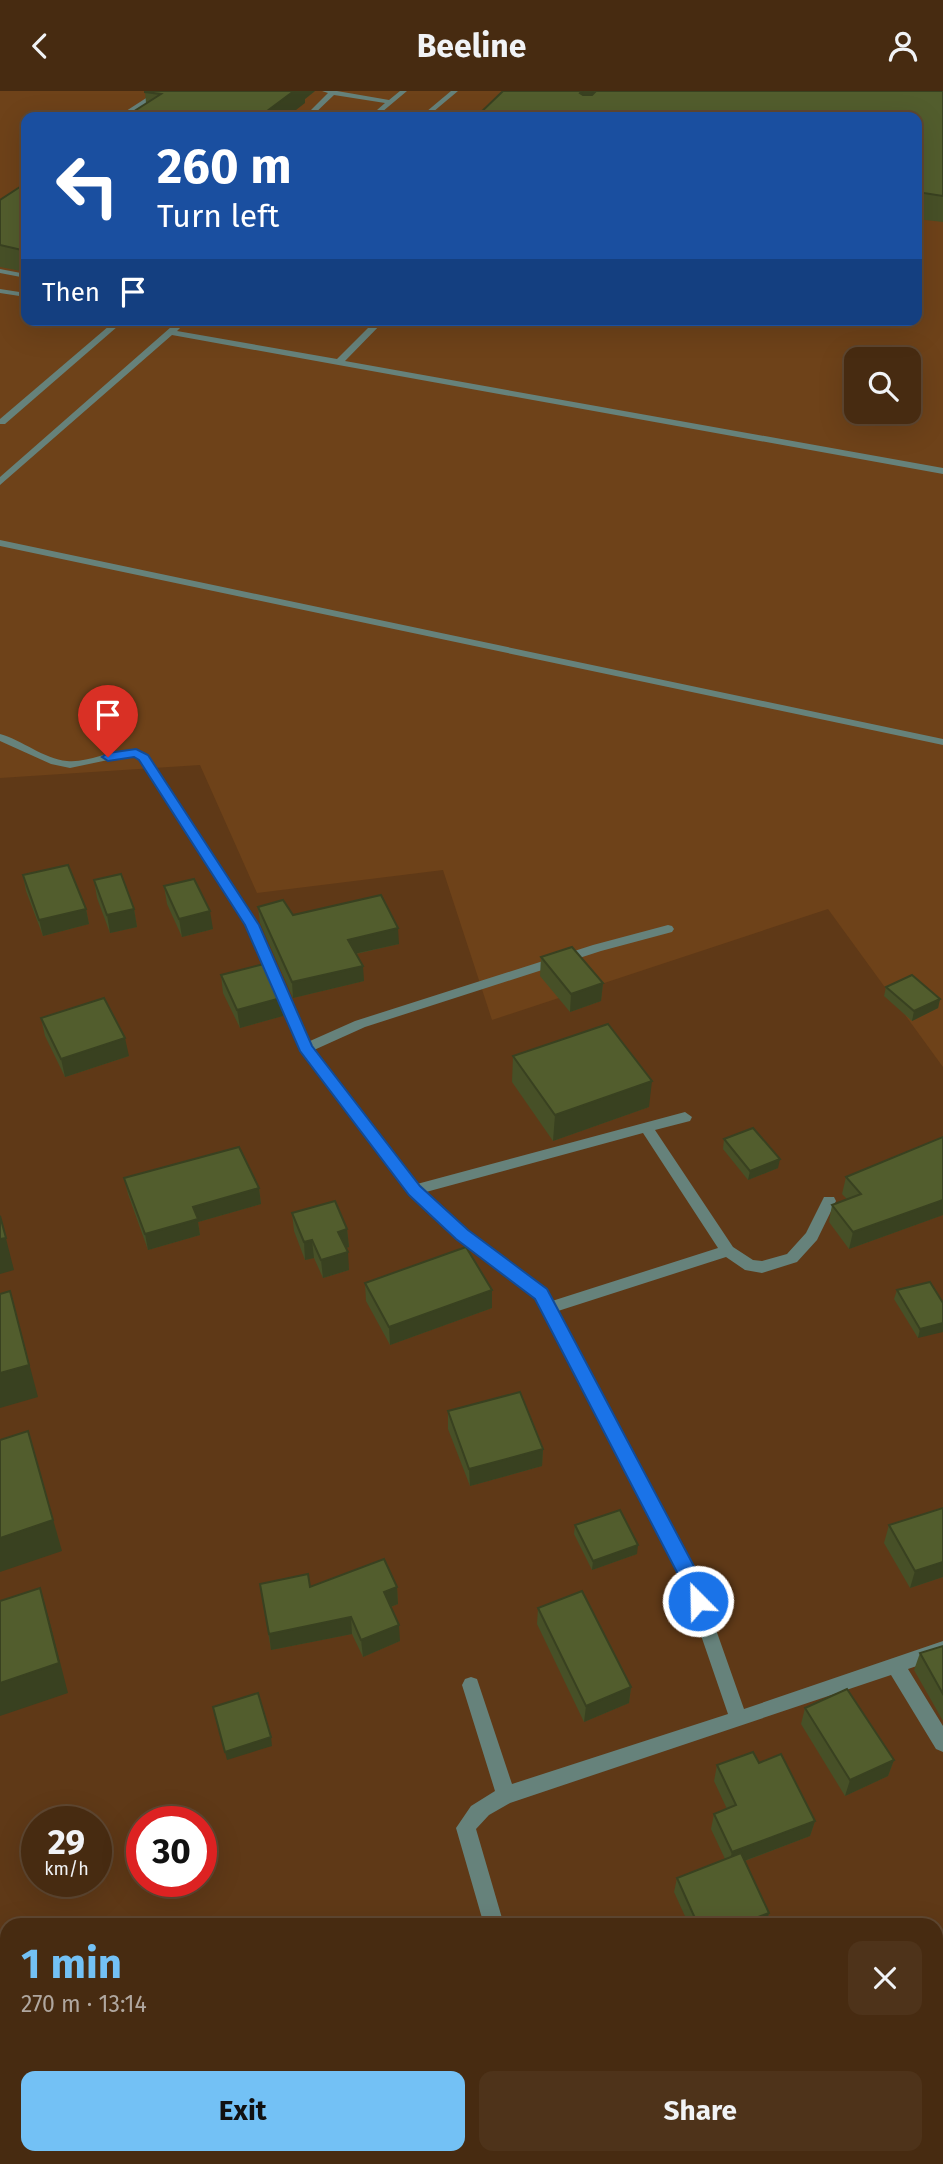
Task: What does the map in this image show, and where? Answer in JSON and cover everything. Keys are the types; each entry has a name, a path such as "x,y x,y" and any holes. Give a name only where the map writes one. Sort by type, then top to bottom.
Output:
{"street":[{"path":"128,112 162,91"},
{"path":"378,112 404,91"},
{"path":"430,112 455,91"},
{"path":"311,112 329,92 391,102"},
{"path":"0,271 21,274"},
{"path":"0,291 21,294"},
{"path":"2,422 115,326"},
{"path":"0,482 178,326"},
{"path":"339,362 375,326"},
{"path":"171,332 943,471"},
{"path":"0,543 943,741"},
{"path":"0,737 55,762 70,765 127,753 136,753 144,758 252,925 306,1048 414,1191 462,1235 541,1294 690,1579 739,1719"},
{"path":"306,1048 360,1024 597,948 668,929"},
{"path":"414,1191 685,1117"},
{"path":"647,1129 728,1251 750,1266 762,1267 792,1258 812,1236 829,1201"},
{"path":"549,1308 728,1251"},
{"path":"492,1918 466,1828 472,1815 485,1805 506,1795 943,1649"},
{"path":"895,1665 943,1742"},
{"path":"471,1685 506,1795"}],"shaded area":[{"path":"0,91 943,91 943,1067 828,909 492,1020 443,870 257,893 200,765 0,778"}],"building":[{"path":"294,91 266,112 133,112 161,94 145,92"},
{"path":"503,91 582,91 580,93 583,95 592,95 596,91 943,91 943,196 922,193 922,112 481,112"},
{"path":"21,186 21,250 0,245 0,200"},
{"path":"68,865 86,909 39,920 23,875"},
{"path":"121,874 134,909 107,915 94,880"},
{"path":"194,879 210,911 179,919 164,886"},
{"path":"381,895 398,928 348,940 363,966 292,982 258,907 283,900 293,915"},
{"path":"572,947 603,983 571,994 541,957"},
{"path":"264,964 281,998 237,1010 221,975"},
{"path":"912,975 940,999 914,1011 886,987"},
{"path":"104,998 125,1038 61,1059 41,1018"},
{"path":"608,1024 652,1081 555,1115 513,1056"},
{"path":"753,1128 780,1159 750,1171 724,1139"},
{"path":"943,1137 943,1200 853,1232 832,1205 861,1194 846,1177"},
{"path":"239,1147 259,1188 193,1207 198,1219 145,1234 124,1178"},
{"path":"335,1201 347,1229 338,1232 348,1252 321,1260 312,1240 304,1242 292,1213"},
{"path":"0,1216 6,1238 0,1239"},
{"path":"466,1247 492,1290 389,1327 365,1283"},
{"path":"930,1282 943,1303 943,1323 920,1329 897,1290"},
{"path":"10,1291 29,1365 0,1373 0,1294"},
{"path":"520,1392 543,1449 469,1469 448,1411"},
{"path":"28,1431 53,1520 0,1538 0,1440"},
{"path":"943,1508 943,1562 915,1571 889,1525"},
{"path":"620,1510 638,1545 593,1561 575,1525"},
{"path":"384,1559 397,1587 384,1592 399,1625 361,1640 351,1617 269,1634 260,1584 308,1574 310,1587"},
{"path":"40,1588 59,1663 0,1683 0,1601"},
{"path":"582,1591 631,1687 586,1706 538,1608"},
{"path":"943,1646 943,1694 920,1653"},
{"path":"847,1689 894,1760 850,1780 805,1708"},
{"path":"258,1693 271,1737 225,1752 213,1707"},
{"path":"753,1752 759,1763 781,1754 815,1821 732,1852 714,1814 736,1805 717,1765"},
{"path":"741,1853 769,1913 756,1918 695,1918 677,1878"}],"route":[{"path":"108,757 136,753 144,758 252,925 306,1048 414,1191 462,1235 541,1294 690,1579 698,1601"}]}
